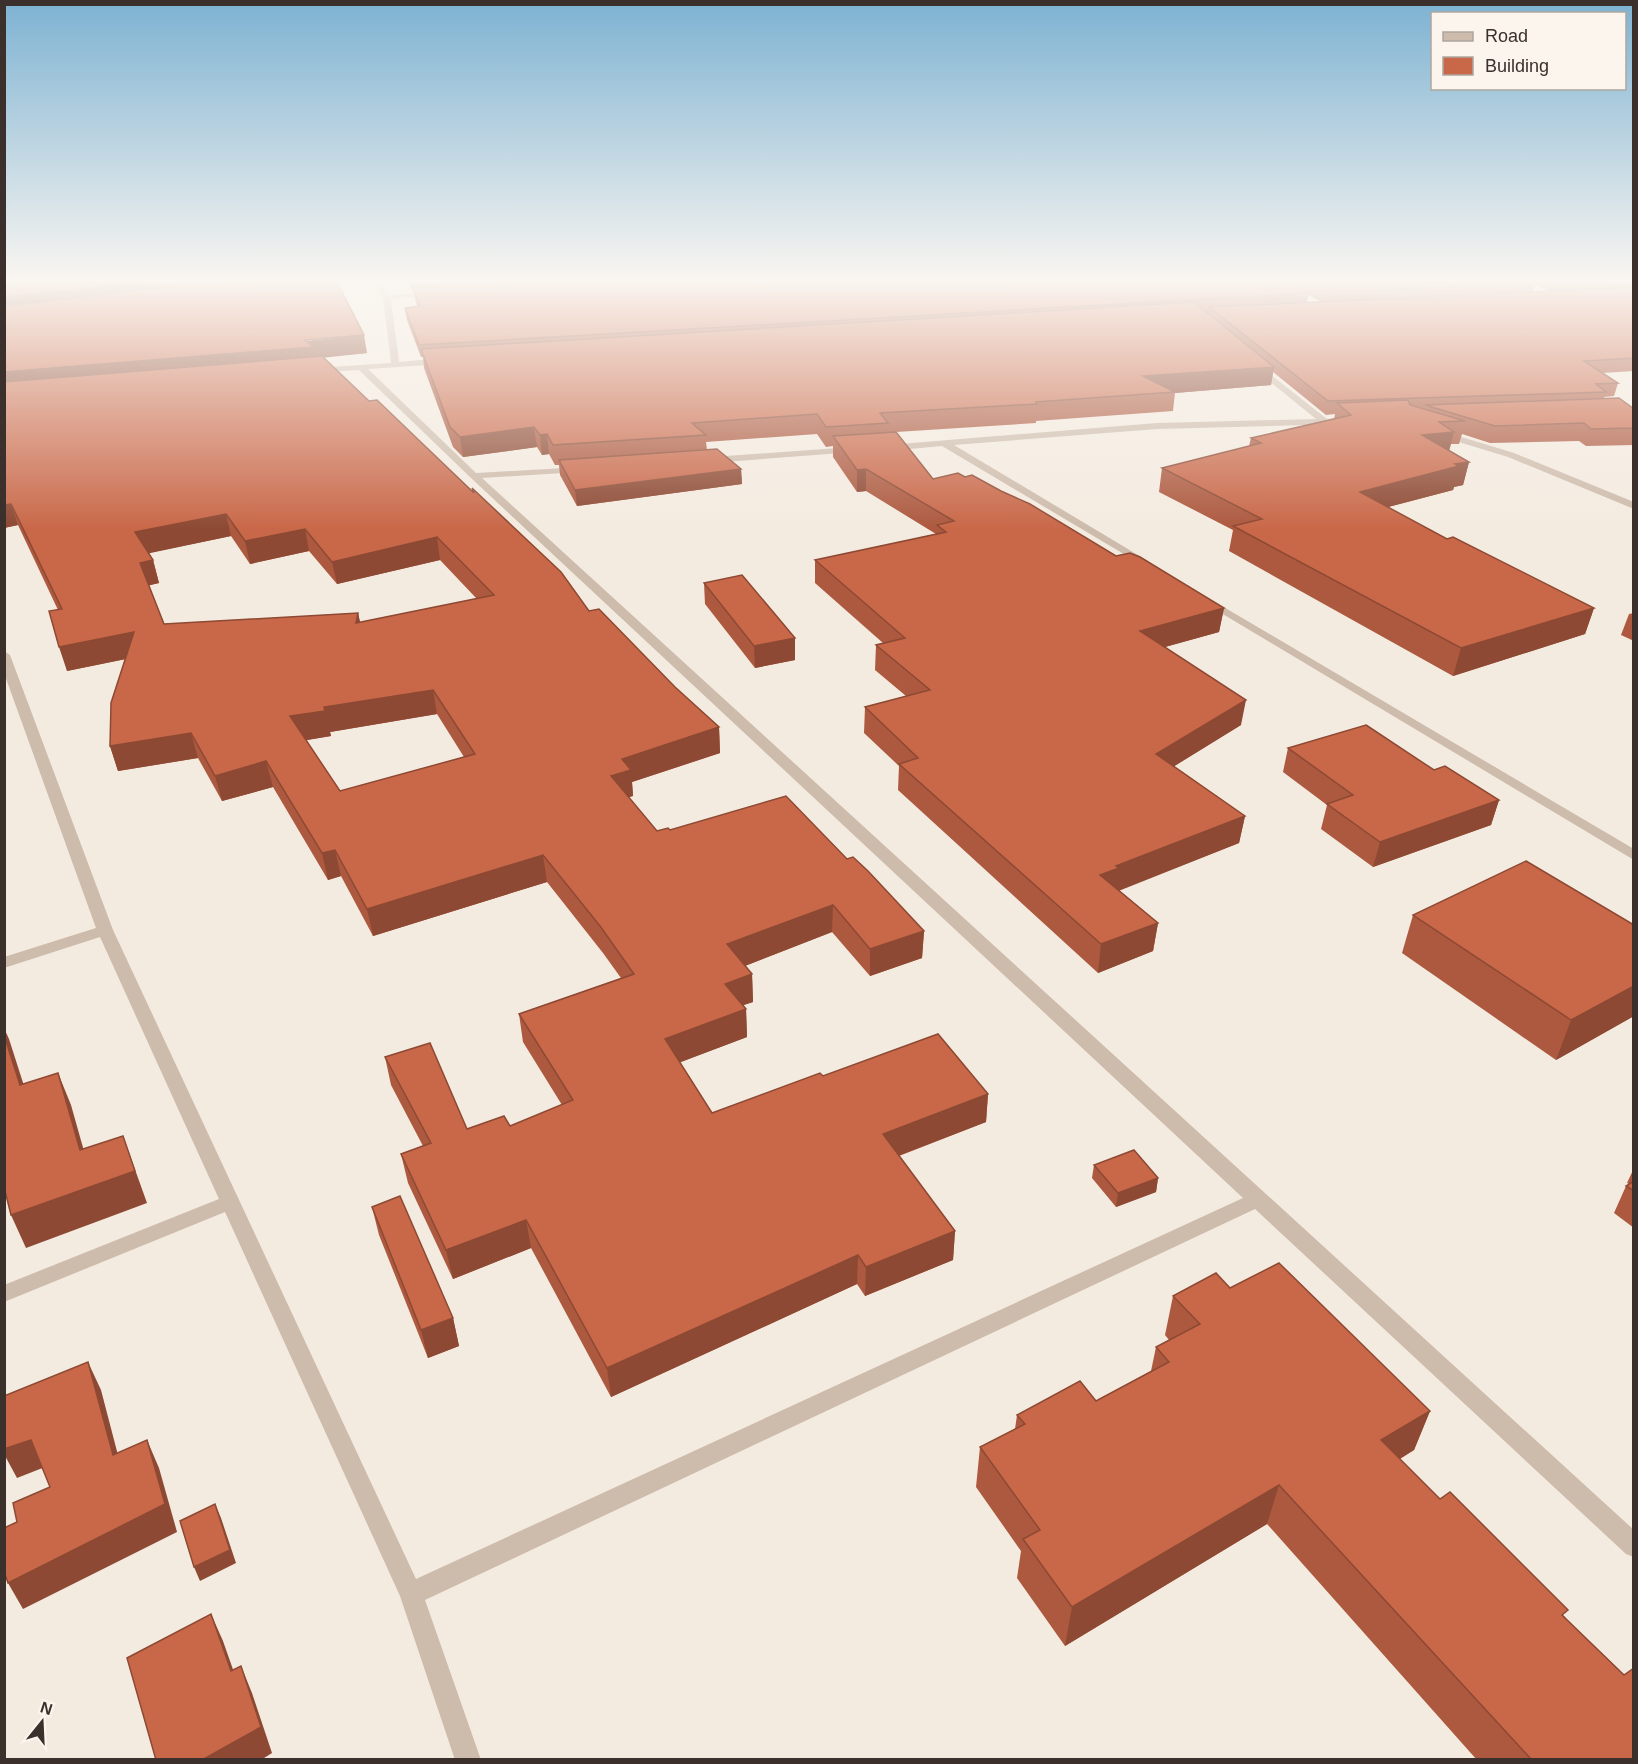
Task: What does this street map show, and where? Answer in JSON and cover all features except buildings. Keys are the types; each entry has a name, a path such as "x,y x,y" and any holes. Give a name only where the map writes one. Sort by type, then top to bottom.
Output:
{"street":[{"path":"302,372 391,364"},
{"path":"1255,364 1324,421"},
{"path":"361,367 474,476 1256,1200 1634,1546"},
{"path":"875,449 1157,426 1355,420"},
{"path":"1431,430 1511,455 1634,506"},
{"path":"945,444 1151,567"},
{"path":"698,461 863,450"},
{"path":"474,476 592,468"},
{"path":"1192,591 1634,856"},
{"path":"4,655 105,930 411,1594 468,1760"},
{"path":"4,963 105,930"},
{"path":"411,1594 1256,1200"},
{"path":"4,1294 231,1202"}]}
